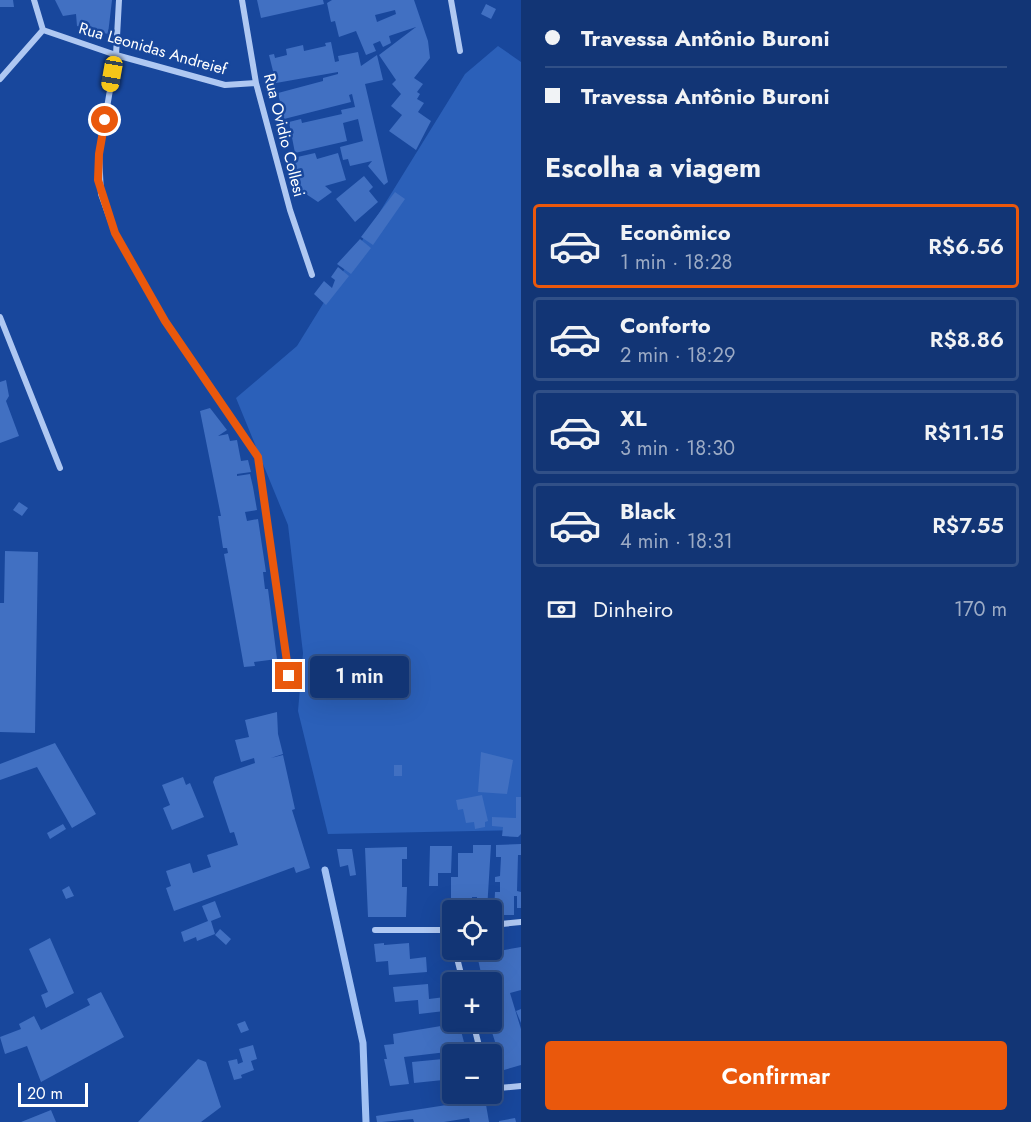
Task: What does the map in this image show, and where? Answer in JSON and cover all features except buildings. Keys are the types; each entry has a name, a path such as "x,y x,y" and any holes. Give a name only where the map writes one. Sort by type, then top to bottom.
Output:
{"street":[{"path":"0,80 43,30 34,0"},
{"path":"119,0 116,55 99,154 101,194 115,233 165,321 258,457 289,676"},
{"name":"Rua Ovidio Collesi","path":"242,0 256,83 290,210 312,275"},
{"path":"451,0 460,51"},
{"name":"Rua Leonidas Andreief","path":"43,30 116,55 225,85 256,83"},
{"path":"0,317 60,468"},
{"path":"502,924 521,922"},
{"path":"375,930 442,930"},
{"path":"502,1088 521,1086"}],"shaded area":[{"path":"498,46 521,62 521,830 328,834 298,711 303,653 288,525 236,398 297,346 465,74"}],"waterway":[{"path":"325,870 363,1043 366,1122"}],"route":[{"path":"105,120 99,154 98,180 115,233 165,321 258,457 289,676"}]}
